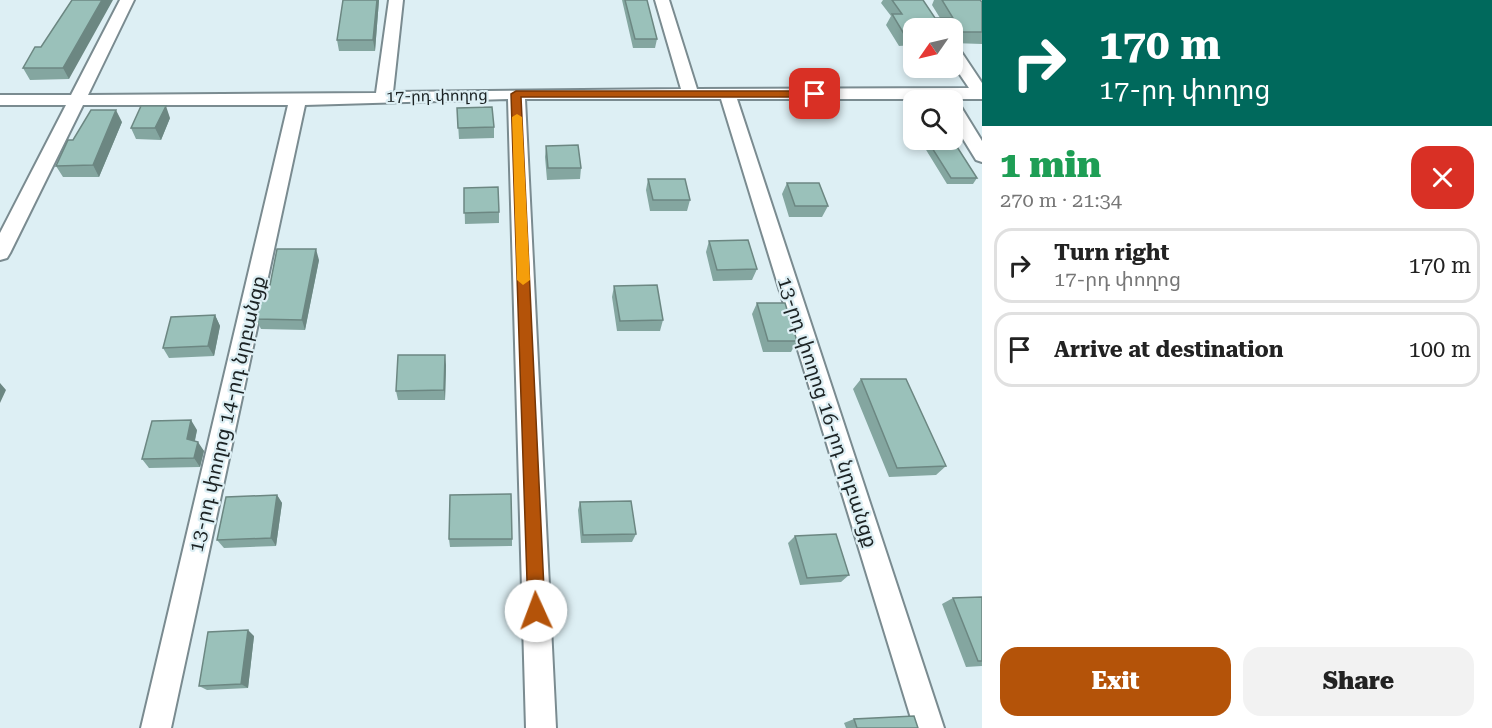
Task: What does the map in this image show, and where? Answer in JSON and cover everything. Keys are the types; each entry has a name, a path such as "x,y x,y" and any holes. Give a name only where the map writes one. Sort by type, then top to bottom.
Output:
{"street":[{"path":"0,253 127,0"},
{"path":"384,96 396,0"},
{"path":"662,0 691,95"},
{"path":"963,66 982,93"},
{"name":"17-րդ փողոց","path":"963,97 982,93"},
{"path":"516,94 541,728"},
{"name":"17-րդ փողոց","path":"0,100 298,100 516,94 903,99"},
{"name":"13-րդ փողոց 16-րդ նրբանցք","path":"728,95 929,728"},
{"name":"13-րդ փողոց 14-րդ նրբանցք","path":"156,728 298,100"},
{"path":"963,124 982,156"}],"building":[{"path":"72,0 102,0 63,68 23,68 35,47 41,47"},
{"path":"343,0 377,0 373,40 337,40"},
{"path":"625,0 647,0 657,39 635,39"},
{"path":"892,0 923,0 935,18 903,18 903,32 892,14 902,14"},
{"path":"942,0 980,0 982,2 982,32 963,32 963,18 953,18"},
{"path":"141,106 166,106 155,128 131,128"},
{"path":"492,107 494,127 458,128 457,108"},
{"path":"91,110 116,110 93,165 56,166 68,140 73,140"},
{"path":"578,145 581,168 548,168 546,146"},
{"path":"933,150 959,150 977,178 951,178"},
{"path":"648,179 685,179 690,200 653,200"},
{"path":"787,183 819,183 828,206 795,206"},
{"path":"498,187 499,212 464,213 464,188"},
{"path":"748,240 757,269 717,270 709,241"},
{"path":"277,249 316,249 302,320 256,319 265,285 270,285"},
{"path":"657,285 663,320 620,321 614,286"},
{"path":"757,303 785,303 797,341 768,341"},
{"path":"215,315 208,346 163,348 171,317"},
{"path":"398,355 445,355 444,390 396,391"},
{"path":"861,379 906,379 946,466 897,468"},
{"path":"191,420 187,439 198,442 194,458 142,459 152,421"},
{"path":"511,494 512,539 449,539 450,495"},
{"path":"277,495 271,538 217,540 226,497"},
{"path":"631,501 636,534 583,535 580,502"},
{"path":"836,534 849,575 807,578 795,536"},
{"path":"982,597 982,661 978,661 953,598"},
{"path":"248,630 241,684 199,686 208,632"},
{"path":"914,716 918,728 857,728 854,719"}],"slow traffic":[{"path":"517,117 523,280"}],"route":[{"path":"536,611 516,94 815,94"}]}
